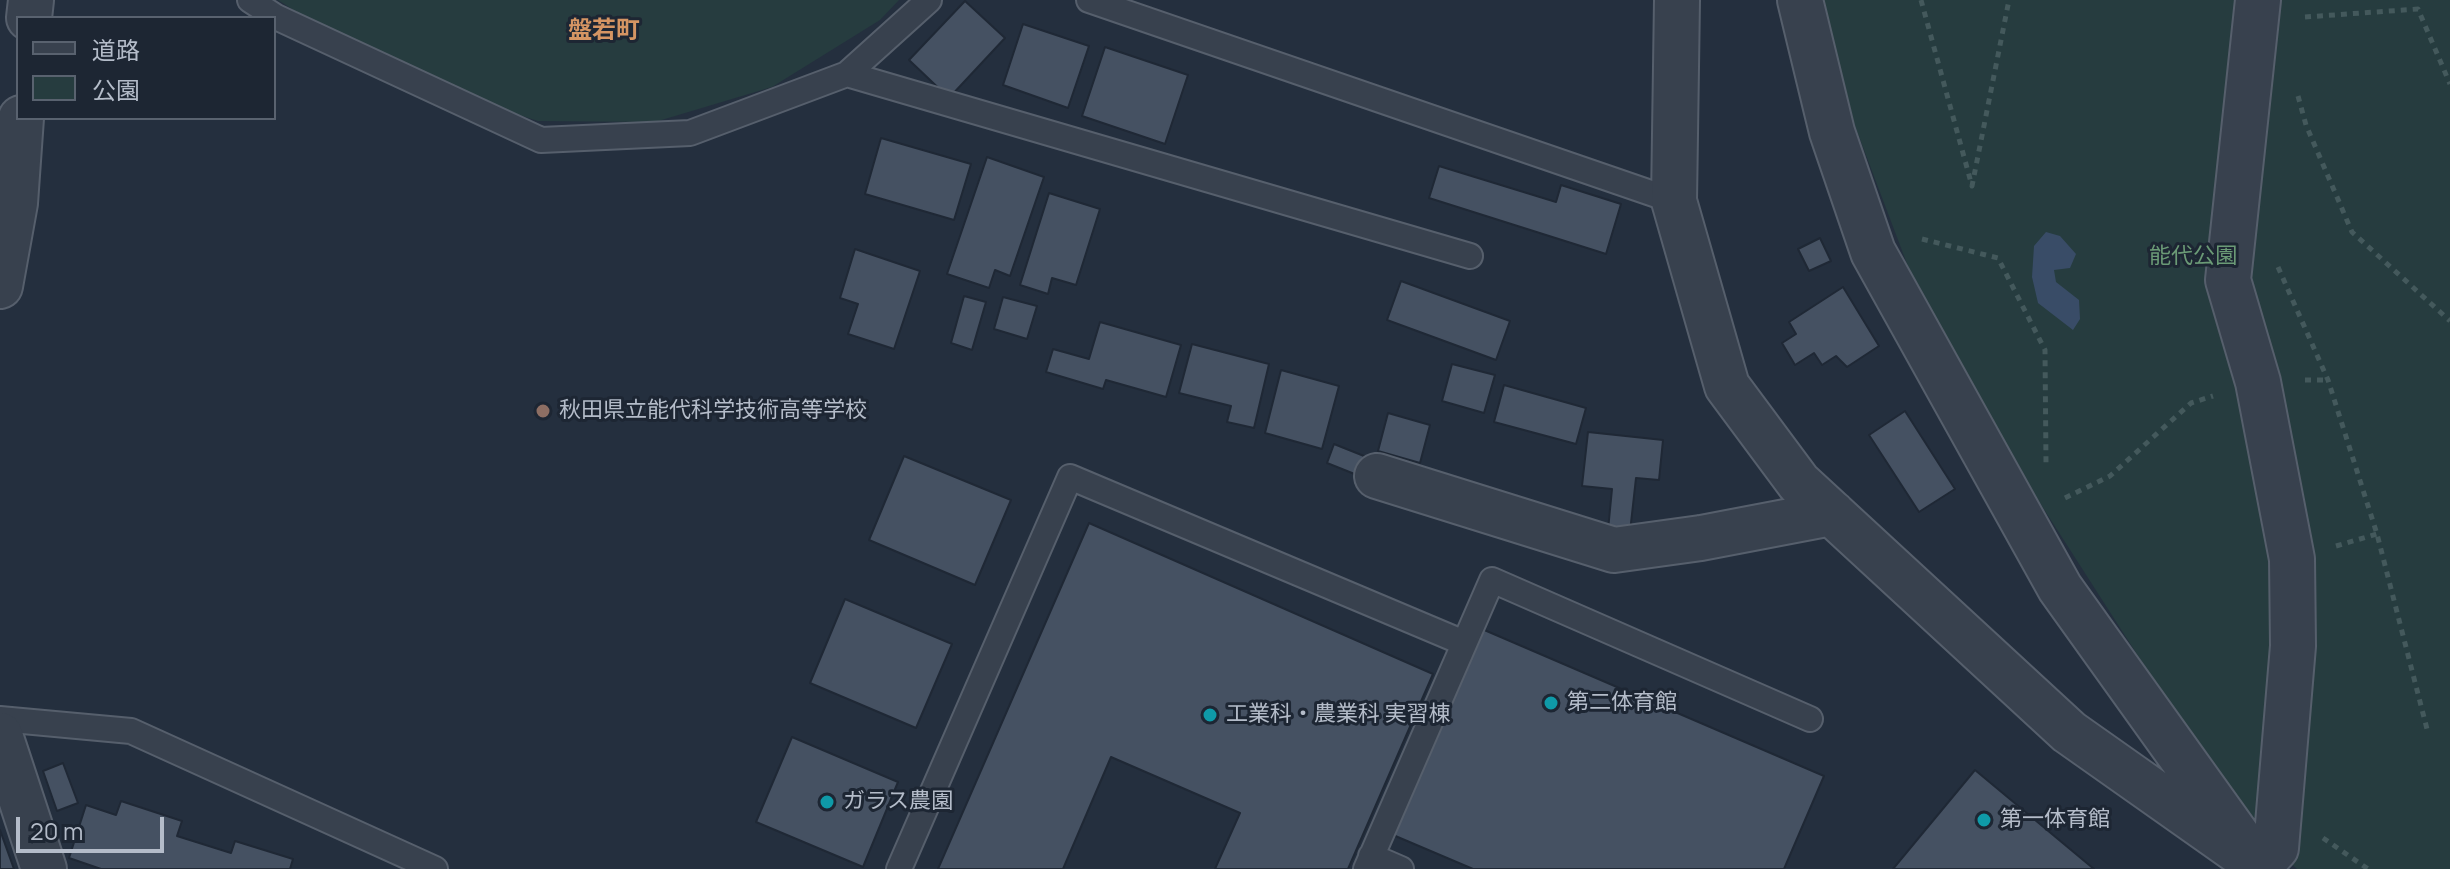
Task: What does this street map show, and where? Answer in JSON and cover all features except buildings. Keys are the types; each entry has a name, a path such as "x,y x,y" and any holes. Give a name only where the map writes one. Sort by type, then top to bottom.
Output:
{"street":[{"path":"1677,0 1674,201 1727,386 1799,483 2069,732 2260,868"},
{"path":"1800,0 1832,132 1873,252 2035,513 2060,588 2260,868"},
{"path":"2258,0 2228,280 2258,382 2292,559 2293,646 2276,848 2260,868"},
{"path":"0,286 15,203 21,120"},
{"path":"1377,476 1614,550 1701,538 1832,513"},
{"path":"0,735 44,869"}],"lane":[{"path":"250,0 274,16"},
{"path":"276,17 541,140 690,133 847,74 929,0"},
{"path":"1089,0 1674,201"},
{"path":"847,74 1470,256"},
{"path":"899,869 1070,477 1464,643"},
{"path":"1401,869 1368,862 1492,580 1810,719"},
{"path":"0,719 131,731 435,869"}],"path":[{"path":"1921,0 1972,186 2009,0"},
{"path":"2300,8 2301,17 2418,9 2450,84"},
{"path":"2294,81 2306,125 2352,232 2450,321"},
{"path":"1863,224 1998,258 2045,350 2035,513 2110,476 2191,403 2258,382"},
{"path":"2274,259 2328,380 2377,534 2427,729"}],"green space":[{"path":"278,0 899,0 880,20 772,87 655,122 538,121 397,76"},
{"name":"能代公園","path":"1823,0 2450,0 2450,869 2297,869 2242,818 2006,450 1909,269 1855,126"}],"water":[{"path":"2046,232 2060,236 2076,254 2070,268 2054,270 2056,282 2079,300 2080,319 2073,330 2038,303 2032,277 2034,246"}],"place":[{"name":"秋田県立能代科学技術高等学校","path":"543,411"},
{"name":"第二体育館","path":"1551,703"},
{"name":"工業科・農業科 実習棟","path":"1210,715"},
{"name":"ガラス農園","path":"827,802"},
{"name":"第一体育館","path":"1984,820"}],"district":[{"name":"盤若町","path":"604,31"}]}
